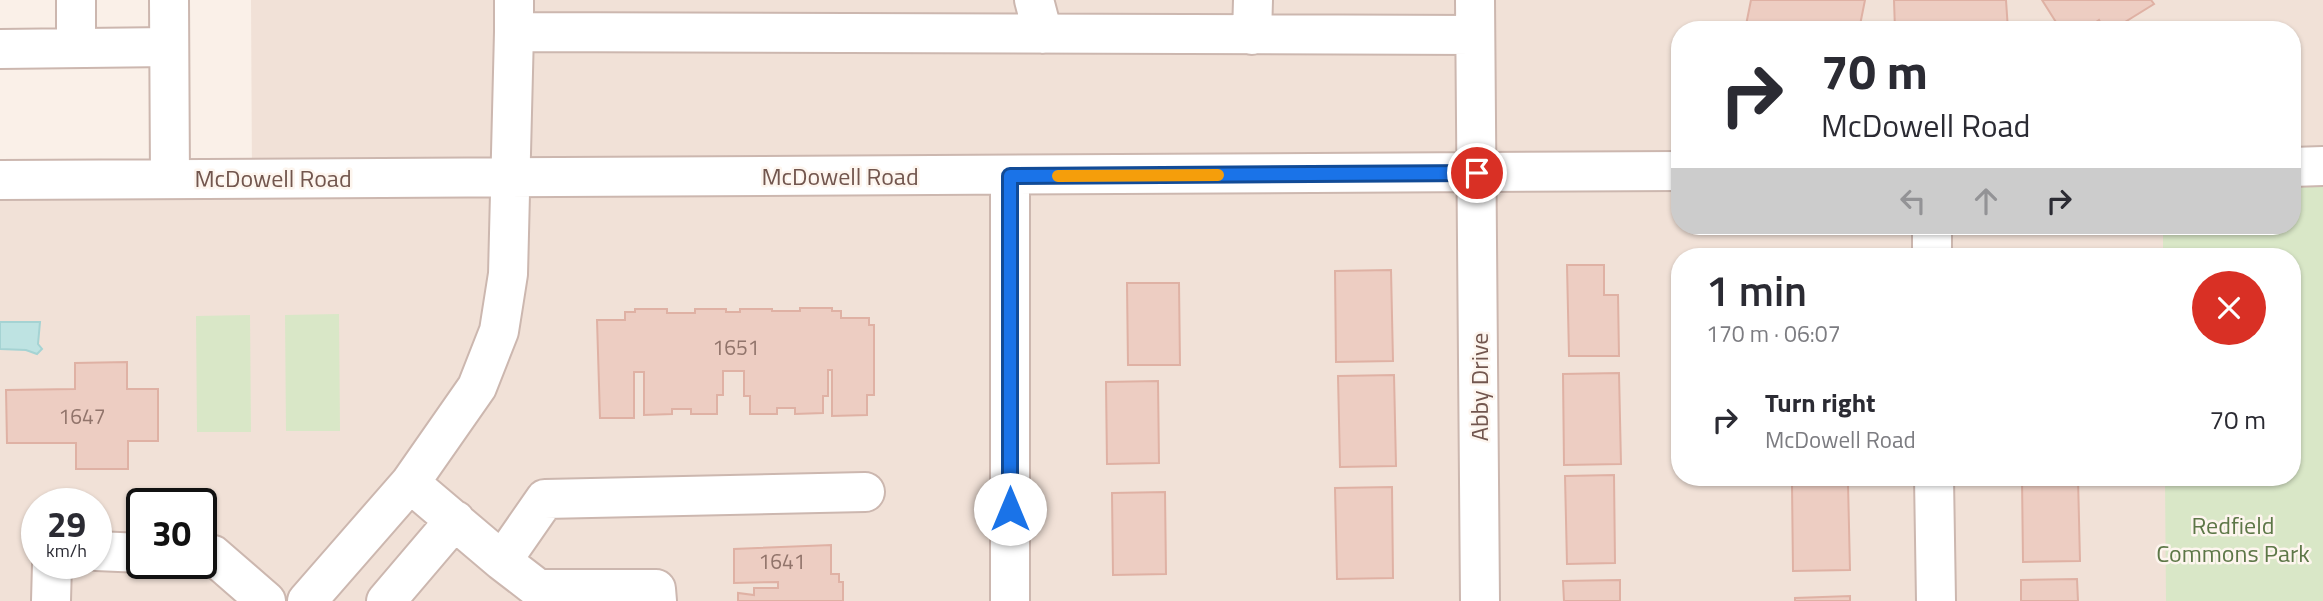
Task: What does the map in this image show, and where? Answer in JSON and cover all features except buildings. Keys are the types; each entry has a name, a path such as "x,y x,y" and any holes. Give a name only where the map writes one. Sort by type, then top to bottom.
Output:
{"street":[{"path":"76,0 76,48"},
{"path":"169,0 170,179"},
{"path":"307,601 410,483 478,387 499,331 508,274 514,16 1475,18"},
{"name":"Abby Drive","path":"1475,18 1480,601"},
{"path":"0,49 169,47"},
{"path":"2301,167 2323,166"},
{"name":"McDowell Road","path":"0,180 1671,171"},
{"path":"1010,176 1010,601"},
{"path":"410,483 546,595 656,589 657,601"},
{"path":"1934,486 1936,601"},
{"path":"502,561 545,499 864,492"},
{"path":"386,601 455,520"},
{"path":"217,559 266,601"},
{"path":"51,601 52,579"}],"shaded area":[{"path":"251,0 2323,0 2323,601 0,601 0,186 252,179"}],"green space":[{"name":"Redfield Commons Park","path":"2301,185 2323,185 2323,601 2166,601 2165,486 2301,486 2301,248 2163,248 2163,235 2301,235"},
{"path":"339,314 340,431 286,431 285,315"},
{"path":"250,315 251,432 197,432 196,316"}],"water":[{"path":"0,322 40,322 38,344 42,349 37,354 26,350 0,349"}],"slow traffic":[{"path":"1058,176 1218,175"}],"route":[{"path":"1010,509 1010,176 1477,173"}]}
